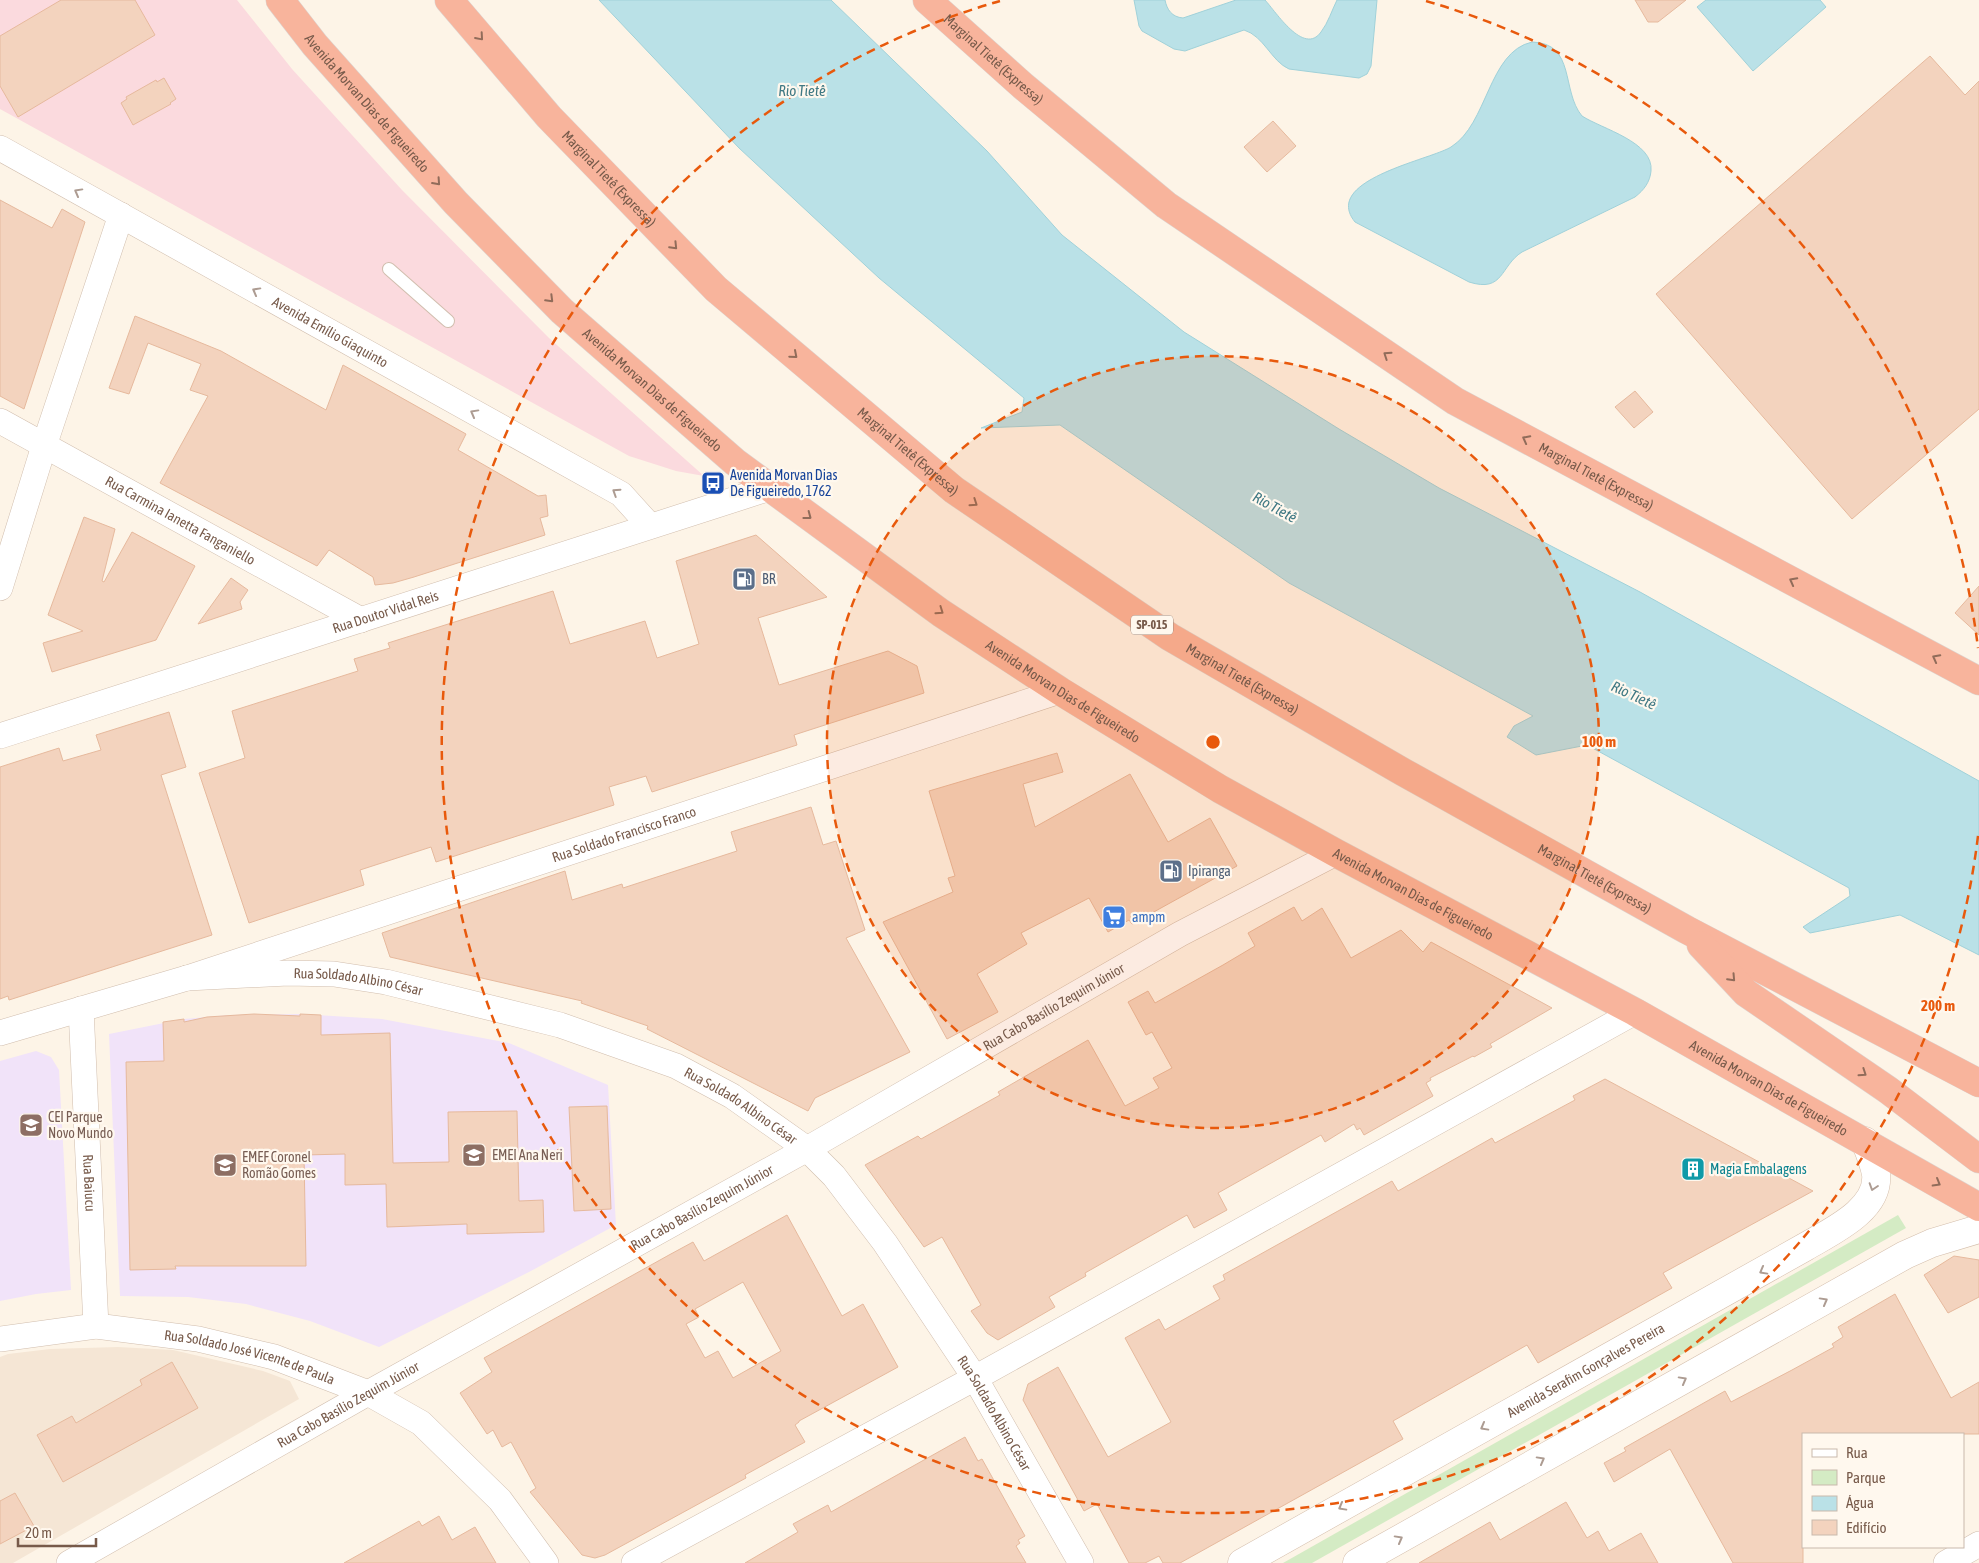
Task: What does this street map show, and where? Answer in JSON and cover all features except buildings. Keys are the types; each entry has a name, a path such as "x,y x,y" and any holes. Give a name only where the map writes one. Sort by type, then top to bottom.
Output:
{"highway":[{"name":"Avenida Morvan Dias de Figueiredo","path":"280,0 315,45 449,196 562,311 735,462 941,613 1060,691 1220,789 1634,1012 1979,1207"},
{"name":"Marginal Tietê (Expressa)","path":"449,0 549,117 716,289 954,490 1170,637 1403,772 1687,930 1979,1083"},
{"name":"Marginal Tietê (Expressa)","path":"927,0 1023,86 1166,205 1455,401 1979,681"},
{"path":"1687,930 1746,993 1888,1090 1979,1159"}],"main road":[{"name":"Avenida Serafim Gonçalves Pereira","path":"1242,1563 1797,1252 1855,1217 1866,1204 1875,1185 1876,1175 1865,1141"},
{"path":"1357,1563 1905,1255 1932,1243 1979,1229"}],"street":[{"name":"Avenida Emílio Giaquinto","path":"0,148 621,494 650,526"},
{"path":"0,588 44,446 121,215"},
{"name":"Rua Carmina Ianetta Fanganiello","path":"0,421 361,620"},
{"name":"Rua Doutor Vidal Reis","path":"0,736 770,488"},
{"name":"Rua Soldado Francisco Franco","path":"187,978 1060,691"},
{"name":"Rua Cabo Basílio Zequim Júnior","path":"69,1563 368,1393 807,1148 1180,934 1336,853"},
{"name":"Rua Soldado Albino César","path":"187,978 288,973 334,974 386,982 560,1025 676,1066 732,1096 807,1148 834,1176 885,1243 975,1378 1081,1563"},
{"path":"0,1033 187,978"},
{"name":"Rua Baiucu","path":"81,1009 96,1326"},
{"path":"634,1563 975,1378 1634,1012"},
{"name":"Rua Soldado José Vicente de Paula","path":"0,1339 96,1326 198,1339 274,1356 368,1393 421,1424 500,1500 546,1563"},
{"path":"1946,1563 1979,1544"}],"lane":[{"path":"389,269 448,321"}],"shaded area":[{"path":"0,0 237,0 292,69 402,190 549,338 704,476 676,471 629,456 0,109"},
{"path":"300,1014 382,1019 509,1043 608,1085 616,1225 529,1272 379,1347 310,1321 246,1304 188,1297 120,1296 109,1034 184,1019 230,1015"},
{"name":"CEI Parque Novo Mundo","path":"36,1051 51,1057 59,1070 71,1290 0,1301 0,1061"},
{"path":"118,1347 173,1350 263,1371 290,1381 299,1399 13,1563 0,1563 0,1357 8,1354 50,1349"}],"green space":[{"path":"1898,1215 1906,1228 1312,1563 1283,1563"}],"water":[{"name":"Rio Tietê","path":"599,0 831,0 987,151 1062,235 1184,332 1339,429 1439,488 1640,592 1979,781 1979,955 1900,915 1810,933 1803,927 1850,896 1849,888 1587,745 1536,755 1507,737 1514,726 1533,716 1289,583 1060,425 981,428 1022,412 1024,398 879,278 739,148"},
{"path":"1134,0 1165,0 1171,12 1183,18 1236,0 1265,0 1283,22 1299,36 1307,39 1314,38 1321,32 1337,0 1377,0 1371,66 1367,74 1359,78 1289,69 1277,60 1257,38 1244,30 1185,51 1174,49 1142,31 1139,26"},
{"path":"1706,0 1820,0 1826,7 1753,71 1697,7"},
{"path":"1532,42 1546,44 1555,50 1562,59 1576,106 1582,116 1636,144 1644,152 1650,161 1651,171 1648,182 1641,192 1635,197 1522,252 1495,281 1489,284 1469,282 1355,222 1349,207 1353,194 1365,183 1382,174 1451,147 1463,136 1473,122 1506,59 1517,48"}],"place":[{"name":"Avenida Morvan Dias De Figueiredo, 1762","path":"713,483"},
{"name":"BR","path":"744,579"},
{"name":"Ipiranga","path":"1171,871"},
{"name":"ampm","path":"1114,917"},
{"name":"CEI Parque Novo Mundo","path":"31,1125"},
{"name":"EMEI Ana Neri","path":"474,1155"},
{"name":"EMEF Coronel Romão Gomes","path":"225,1165"},
{"name":"Magia Embalagens","path":"1693,1169"}]}
